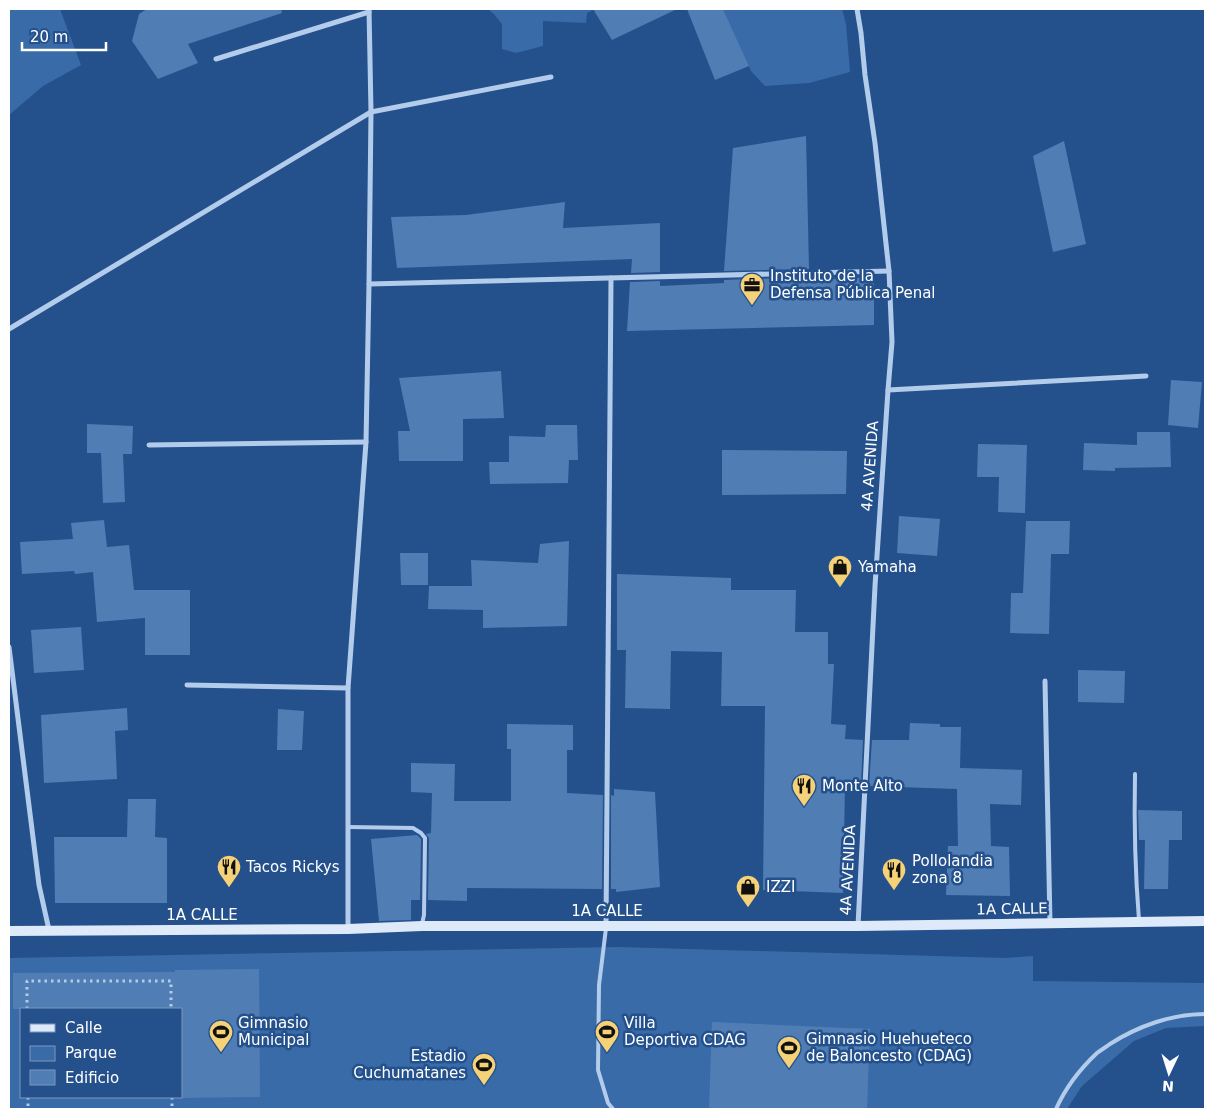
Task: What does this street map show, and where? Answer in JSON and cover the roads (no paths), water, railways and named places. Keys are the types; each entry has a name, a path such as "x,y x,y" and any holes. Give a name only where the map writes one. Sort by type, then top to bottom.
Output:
{"main road":[{"name":"1A CALLE","path":"9,931 348,929 422,926 858,926 1205,921"}],"street":[{"name":"4A AVENIDA","path":"857,9 875,143 889,271 892,342 875,586 858,926"},
{"path":"216,59 369,10 371,112 366,442 348,688 348,929"},
{"path":"9,329 371,112 551,77"},
{"path":"369,284 889,271"},
{"path":"606,926 610,278"},
{"path":"888,390 1146,376"},
{"path":"149,445 366,442"},
{"path":"9,646 39,885 49,930"},
{"path":"1045,682 1050,923"},
{"path":"188,685 348,688"}],"lane":[{"path":"1135,774 1134,834 1136,845 1136,890 1140,922"},
{"path":"348,828 413,828 425,838 424,915 422,926"},
{"path":"606,926 599,985 598,1070 608,1103 613,1109"},
{"path":"1056,1109 1077,1076 1098,1052 1123,1036 1152,1023 1181,1016 1205,1014"}],"place":[{"name":"Instituto de la Defensa Pública Penal","path":"752,306"},
{"name":"Yamaha","path":"840,588"},
{"name":"Monte Alto","path":"804,807"},
{"name":"Tacos Rickys","path":"229,888"},
{"name":"Pollolandia zona 8","path":"894,891"},
{"name":"IZZI","path":"748,908"},
{"name":"Gimnasio Municipal","path":"221,1053"},
{"name":"Villa Deportiva CDAG","path":"607,1053"},
{"name":"Gimnasio Huehueteco de Baloncesto (CDAG)","path":"789,1069"},
{"name":"Estadio Cuchumatanes","path":"484,1086"}]}
